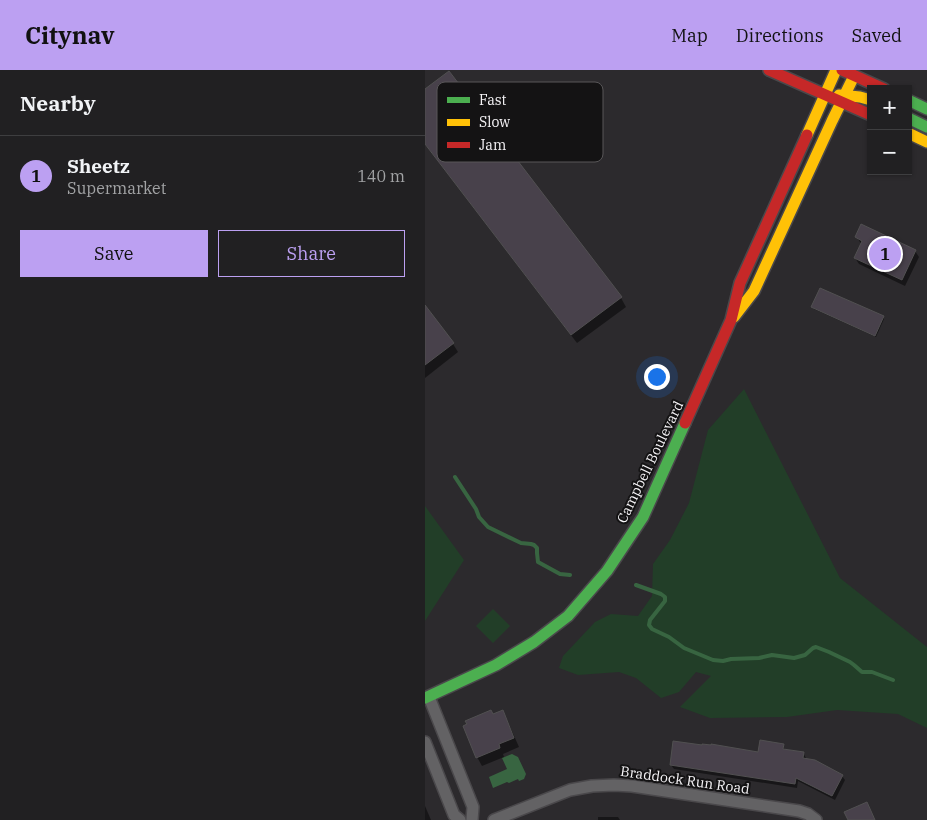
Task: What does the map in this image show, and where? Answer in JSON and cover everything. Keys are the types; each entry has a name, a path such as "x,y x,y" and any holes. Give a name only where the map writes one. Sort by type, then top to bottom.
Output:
{"street":[{"path":"769,70 826,94 843,98 867,100"},
{"name":"Campbell Boulevard","path":"427,698 496,665 534,642 568,616 607,571 643,517 731,320 740,284 836,70"},
{"path":"842,70 856,73 877,85"},
{"name":"Campbell Boulevard","path":"731,320 755,291 856,73"},
{"path":"843,98 867,113"},
{"path":"912,102 927,109"},
{"path":"912,120 927,127"},
{"path":"912,135 927,142"},
{"path":"427,698 473,807 472,820"},
{"path":"425,742 454,815 460,820"},
{"name":"Braddock Run Road","path":"494,820 570,790 614,785 799,811 808,814 816,820"}],"shaded area":[{"path":"744,389 840,578 927,647 927,728 898,714 837,710 787,717 710,718 680,707 711,676 696,672 679,692 661,698 636,678 619,672 578,675 559,668 563,656 595,622 611,614 638,616 652,596 653,564 670,540 689,503 708,430"},
{"path":"425,506 464,560 425,621"},
{"path":"493,609 510,626 493,643 476,626"},
{"path":"512,754 518,757 526,774 524,779 507,782 493,788 489,777 507,769 502,758"}],"building":[{"path":"449,71 457,82 437,82 437,160 425,144 425,89"},
{"path":"439,162 519,162 622,297 571,335"},
{"path":"861,224 916,250 902,280 854,258 862,241 855,237"},
{"path":"820,288 884,316 875,336 811,307"},
{"path":"425,305 454,343 425,365"},
{"path":"491,710 493,714 503,710 514,738 499,744 500,748 476,758 463,726 467,724 465,721"},
{"path":"760,740 784,744 783,749 804,752 803,758 815,760 843,775 832,796 796,778 795,784 670,765 673,741 702,745 711,744 758,752"},
{"path":"867,802 875,820 848,820 844,812"}],"waterway":[{"path":"455,477 476,509 479,517 488,527 521,543 534,545 537,548 538,562 560,574 570,575"},
{"path":"636,585 665,597 665,601 650,620 649,625 652,629 669,637 684,648 713,660 759,658 772,655 794,658 805,655 816,647 850,662 862,672 872,672 893,680"}],"traffic: fast":[{"path":"912,102 927,109"},
{"path":"912,120 927,127"},
{"path":"425,698 496,665 534,642 568,616 607,571 643,517 685,423"}],"traffic: slow":[{"path":"807,135 836,70"},
{"path":"734,317 754,291 854,76"},
{"path":"839,95 867,99"},
{"path":"912,135 927,142"}],"traffic: jam":[{"path":"769,70 867,113"},
{"path":"842,70 875,85"},
{"path":"685,423 731,320 740,283 807,135"}],"place":[{"name":"Sheetz","path":"885,254"}]}
